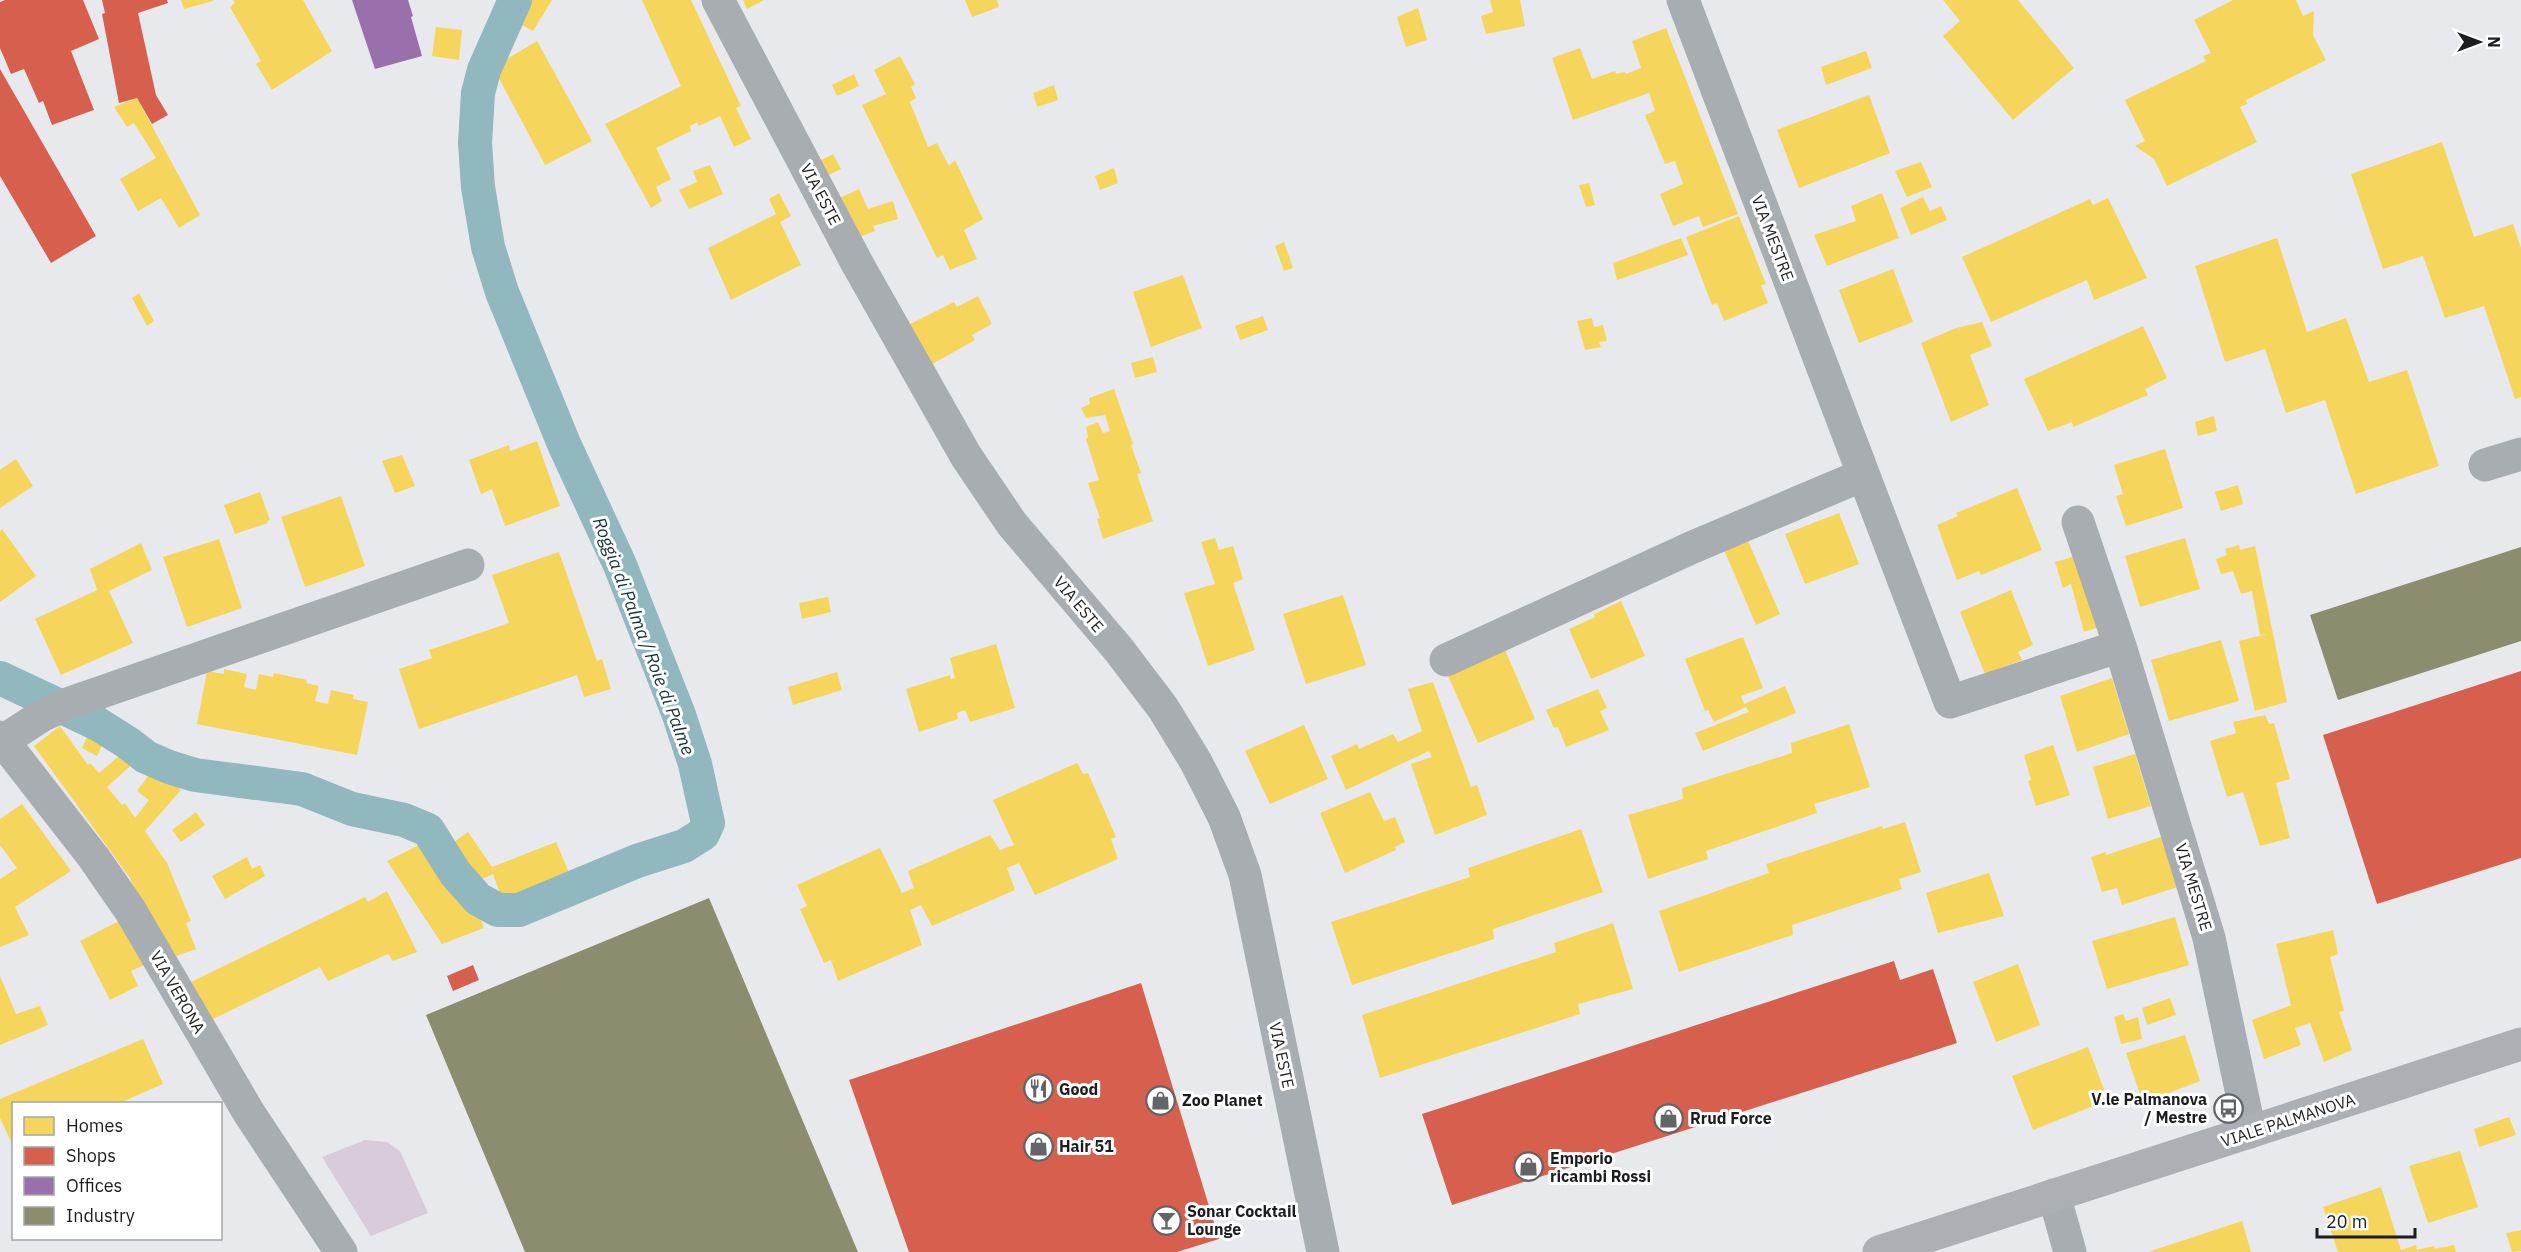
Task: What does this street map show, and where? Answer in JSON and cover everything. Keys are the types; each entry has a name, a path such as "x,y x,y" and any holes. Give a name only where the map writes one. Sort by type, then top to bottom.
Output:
{"main road":[{"name":"VIALE PALMANOVA","path":"1879,1252 2521,1044"}],"street":[{"name":"VIA ESTE","path":"718,0 858,265 966,456 1012,524 1119,650 1163,708 1196,762 1224,817 1245,875 1323,1252"},
{"name":"VIA MESTRE","path":"1683,0 1950,702 2120,646"},
{"path":"2485,465 2521,454"},
{"path":"1446,660 1693,547 1863,475"},
{"name":"VIA MESTRE","path":"2078,522 2120,646 2209,938 2250,1132"},
{"name":"VIA VERONA","path":"341,1252 249,1113 130,910 94,858 2,739 55,709 468,565"},
{"path":"2054,1195 2070,1252"}],"shaded area":[{"path":"365,1140 387,1142 400,1151 428,1213 371,1236 322,1157"}],"building: Homes":[{"path":"181,0 213,0 213,1 184,9"},
{"path":"233,0 303,0 332,51 272,90 256,64 261,61 230,7 235,3"},
{"path":"524,0 552,0 533,31 513,20"},
{"path":"642,0 691,0 741,106 736,108 751,139 734,147 720,116 699,126 697,122 690,126 691,131 656,148 671,179 656,187 662,201 651,208 605,124 681,86"},
{"path":"743,0 764,0 747,9"},
{"path":"965,0 997,0 999,7 972,17"},
{"path":"1490,0 1520,0 1525,26 1486,34 1481,16 1493,12"},
{"path":"1943,0 2018,0 2074,68 2013,120 1943,36 1960,21"},
{"path":"2233,0 2296,0 2303,16 2314,11 2313,35 2326,60 2246,100 2247,104 2240,107 2257,142 2167,186 2154,159 2135,146 2145,141 2125,100 2206,61 2203,56 2211,53 2194,20"},
{"path":"1418,8 1427,40 1406,47 1397,17"},
{"path":"436,27 462,30 459,60 432,56"},
{"path":"1666,28 1738,214 1703,227 1699,216 1673,226 1660,194 1683,184 1675,161 1665,164 1645,115 1655,111 1649,93 1573,120 1552,58 1580,48 1592,79 1615,71 1616,74 1625,72 1626,74 1641,68 1632,41"},
{"path":"537,41 592,141 545,165 493,67"},
{"path":"1866,51 1872,68 1826,85 1821,67"},
{"path":"900,56 915,84 911,87 916,98 910,102 928,147 937,143 949,166 955,160 983,219 964,230 977,259 950,270 943,255 937,258 862,105 886,94 874,70"},
{"path":"854,74 859,86 837,96 832,85"},
{"path":"1054,85 1058,100 1037,107 1033,93"},
{"path":"1869,95 1890,153 1799,188 1777,130"},
{"path":"137,98 200,215 179,228 161,198 138,211 120,179 156,158 134,123 127,127 114,107"},
{"path":"2442,142 2474,237 2513,224 2521,248 2521,397 2515,399 2484,306 2445,318 2423,256 2383,269 2351,174"},
{"path":"833,154 841,169 821,179 815,163"},
{"path":"1921,162 1932,187 1907,197 1895,171"},
{"path":"710,165 723,194 689,209 679,190 697,182 693,171"},
{"path":"1114,168 1118,183 1100,190 1095,176"},
{"path":"1589,183 1595,205 1586,207 1579,185"},
{"path":"859,189 868,209 893,201 898,219 873,226 875,231 857,238 831,202"},
{"path":"779,193 791,216 780,222 801,265 731,300 708,248 776,214 769,199"},
{"path":"1882,193 1899,238 1827,266 1814,235 1856,221 1851,206"},
{"path":"1923,197 1930,211 1941,206 1947,220 1911,235 1900,208"},
{"path":"2108,198 2147,278 2094,300 2087,280 1991,322 1962,257 2090,199 2093,205"},
{"path":"1739,216 1766,284 1761,285 1768,303 1724,321 1717,303 1712,305 1686,237"},
{"path":"1681,238 1688,255 1617,280 1613,263"},
{"path":"2277,238 2307,332 2346,318 2369,382 2407,370 2439,466 2356,494 2325,400 2286,413 2265,349 2225,362 2195,266"},
{"path":"1284,242 1293,268 1284,271 1275,246"},
{"path":"1893,269 1913,322 1859,343 1839,290"},
{"path":"1183,275 1202,328 1151,347 1133,292"},
{"path":"139,293 154,321 147,326 132,298"},
{"path":"978,296 992,324 972,335 975,340 927,367 906,326 954,302 957,307"},
{"path":"1263,316 1268,330 1240,340 1235,326"},
{"path":"1592,318 1594,327 1603,325 1607,341 1599,342 1601,347 1585,350 1577,321"},
{"path":"1982,322 1992,346 1970,355 1989,405 1951,422 1921,343 1956,328"},
{"path":"2143,326 2167,378 2145,389 2148,395 2073,427 2072,422 2048,431 2024,379"},
{"path":"1153,357 1157,372 1135,378 1131,363"},
{"path":"1114,389 1133,444 1131,445 1141,473 1137,474 1153,521 1103,539 1097,519 1100,518 1088,483 1099,480 1086,439 1088,437 1086,427 1098,422 1103,433 1110,431 1105,415 1086,418 1081,408 1090,404 1089,398"},
{"path":"2214,416 2217,431 2198,436 2195,422"},
{"path":"537,441 560,506 505,526 492,489 481,494 469,460 509,445 510,451"},
{"path":"2165,449 2183,508 2126,526 2116,496 2123,494 2114,465"},
{"path":"402,455 415,486 395,493 382,461"},
{"path":"16,459 33,486 0,508 0,470"},
{"path":"2238,485 2243,504 2221,511 2215,492"},
{"path":"2017,488 2042,550 1981,575 1979,571 1957,580 1937,525 1958,516 1956,513"},
{"path":"260,492 270,520 267,521 268,523 235,534 224,505"},
{"path":"341,496 365,566 305,587 281,517"},
{"path":"1839,513 1859,564 1805,584 1785,534"},
{"path":"2,529 36,576 0,602 0,531"},
{"path":"1745,534 1780,614 1756,625 1722,545"},
{"path":"1215,538 1219,550 1233,546 1243,579 1233,583 1255,650 1208,666 1184,593 1215,584 1201,542"},
{"path":"2185,538 2200,589 2140,607 2125,556"},
{"path":"219,539 242,608 187,627 163,557"},
{"path":"141,543 152,570 109,591 133,643 61,675 35,619 97,590 90,569"},
{"path":"2239,545 2240,550 2255,546 2287,702 2255,711 2239,641 2267,634 2260,635 2252,591 2241,594 2233,571 2221,574 2216,559 2227,555 2225,549"},
{"path":"559,552 597,661 602,659 611,689 584,697 577,675 419,729 399,669 432,658 429,650 509,623 492,575"},
{"path":"2083,554 2108,624 2084,632 2071,584 2063,588 2055,562"},
{"path":"2011,590 2033,645 2018,652 2022,660 1985,674 1960,612"},
{"path":"1343,595 1366,665 1306,684 1283,614"},
{"path":"828,597 831,612 802,619 799,603"},
{"path":"1621,601 1645,656 1591,679 1569,629"},
{"path":"1743,637 1763,688 1741,696 1744,704 1785,686 1796,713 1703,751 1695,733 1749,712 1746,707 1714,722 1708,710 1705,711 1685,659"},
{"path":"2221,640 2239,701 2169,721 2151,660"},
{"path":"996,644 1015,708 970,722 965,710 957,713 958,719 919,732 906,689 950,675 951,679 955,678 950,658"},
{"path":"1505,650 1535,719 1478,743 1448,676"},
{"path":"224,669 247,674 244,687 256,690 259,674 273,677 274,673 307,680 306,683 319,686 315,701 328,704 331,690 354,695 353,699 368,702 357,755 197,724 207,671 224,674"},
{"path":"837,672 842,690 793,705 788,687"},
{"path":"2112,678 2129,734 2077,752 2060,696"},
{"path":"1433,682 1471,787 1477,785 1487,815 1435,835 1411,764 1432,757 1429,751 1346,790 1331,756 1357,744 1359,749 1393,734 1398,742 1422,731 1408,689"},
{"path":"1598,689 1607,708 1600,711 1609,730 1566,747 1558,727 1554,728 1546,710"},
{"path":"2265,715 2269,724 2274,723 2290,779 2276,783 2290,838 2260,846 2243,792 2227,797 2210,741 2236,733 2233,722"},
{"path":"1849,724 1870,787 1814,804 1817,813 1706,851 1708,859 1648,879 1628,815 1683,799 1682,788 1792,753 1791,743"},
{"path":"1304,725 1328,779 1270,804 1245,751"},
{"path":"60,726 88,765 90,763 99,773 125,751 137,760 107,787 122,805 125,803 135,818 149,800 137,791 154,768 172,780 181,790 145,831 167,863 191,921 186,923 196,949 171,958 155,937 130,878 34,746"},
{"path":"88,735 104,742 97,756 82,748"},
{"path":"2053,745 2070,795 2036,806 2028,781 2031,780 2024,755"},
{"path":"2135,754 2151,806 2108,819 2093,767"},
{"path":"1077,763 1083,774 1088,773 1116,837 1111,839 1118,859 1035,895 1019,863 1007,868 1015,890 932,926 921,905 910,910 922,945 838,981 831,960 824,963 800,909 807,906 797,885 880,848 902,893 914,888 908,871 990,835 1000,850 1014,845 993,800"},
{"path":"1370,792 1384,821 1395,817 1405,842 1395,847 1396,850 1345,873 1320,813"},
{"path":"22,804 71,871 15,907 29,935 0,947 0,879 17,868 0,845 0,819"},
{"path":"196,812 205,825 181,842 172,830"},
{"path":"1905,822 1921,872 1899,879 1902,889 1792,925 1793,935 1679,972 1659,911 1769,873 1766,864 1882,826 1883,829"},
{"path":"1581,829 1603,892 1493,929 1494,939 1352,985 1331,922 1470,877 1468,868"},
{"path":"468,832 492,867 556,842 572,880 525,900 503,902 493,874 469,885 444,849"},
{"path":"2164,836 2181,886 2122,905 2117,888 2102,892 2091,857 2106,852 2106,855"},
{"path":"427,841 477,910 484,928 442,944 387,861"},
{"path":"247,857 252,869 260,865 265,876 225,899 212,876"},
{"path":"1989,873 2004,916 1938,933 1926,893"},
{"path":"387,891 417,952 393,961 388,954 328,981 320,967 207,1022 185,985 365,897 368,902"},
{"path":"2175,917 2189,965 2107,989 2092,941"},
{"path":"121,920 144,965 131,971 138,986 110,1000 80,941"},
{"path":"1613,923 1633,989 1578,1004 1580,1014 1380,1078 1362,1015 1556,952 1554,943"},
{"path":"2333,930 2338,954 2330,957 2344,1011 2339,1012 2352,1050 2324,1062 2310,1023 2295,1028 2301,1045 2264,1059 2252,1020 2291,1005 2276,944"},
{"path":"2018,964 2040,1025 1996,1042 1973,982"},
{"path":"0,976 16,1014 40,1006 48,1025 0,1045"},
{"path":"2170,998 2176,1015 2147,1025 2142,1008"},
{"path":"2123,1014 2126,1021 2138,1017 2142,1039 2121,1044 2114,1017"},
{"path":"2185,1035 2200,1081 2143,1103 2126,1053"},
{"path":"143,1039 163,1084 122,1102 12,1102 12,1144 0,1118 0,1099"},
{"path":"2088,1047 2108,1100 2033,1130 2012,1076"},
{"path":"2509,1117 2516,1135 2479,1147 2474,1129"},
{"path":"2460,1151 2478,1207 2428,1223 2409,1166"},
{"path":"2381,1187 2401,1250 2416,1245 2417,1250 2454,1245 2456,1252 2338,1252 2323,1207"},
{"path":"2242,1221 2251,1252 2148,1252"},
{"path":"2521,1230 2521,1251 2512,1252 2506,1233"}],"building: Shops":[{"path":"5,0 83,0 99,39 71,51 94,110 52,125 43,101 39,103 24,69 11,74 0,48 0,2"},
{"path":"102,0 167,0 168,3 138,13 156,95 168,115 152,124 137,98 119,103 102,14 105,13"},
{"path":"0,69 96,236 51,263 0,176"},
{"path":"2521,671 2521,858 2377,904 2323,735"},
{"path":"1894,961 1900,980 1933,969 1957,1043 1452,1205 1422,1114"},
{"path":"473,965 479,980 453,991 447,976"},
{"path":"1141,983 1219,1239 1177,1252 909,1252 849,1080"}],"building: Offices":[{"path":"352,0 408,0 422,56 375,69"}],"building: Industry":[{"path":"2521,547 2521,641 2338,700 2310,615"},
{"path":"709,898 858,1252 525,1252 426,1015"}],"waterway":[{"name":"Roggia di Palma / Roie di Palme","path":"0,678 98,724 146,757 169,767 195,775 302,789 352,809 404,820 428,830 455,873 478,899 498,910 519,910 637,861 684,846 703,834 708,823 695,764 679,715 620,565 564,444 502,292 488,247 478,187 475,143 478,93 484,70 515,0"}],"place":[{"name":"Good","path":"1038,1089"},
{"name":"Zoo Planet","path":"1161,1100"},
{"name":"V.le Palmanova / Mestre","path":"2228,1108"},
{"name":"Rrud Force","path":"1669,1118"},
{"name":"Hair 51","path":"1038,1146"},
{"name":"Emporio ricambi Rossi","path":"1529,1167"},
{"name":"Sonar Cocktail Lounge","path":"1166,1220"}]}
